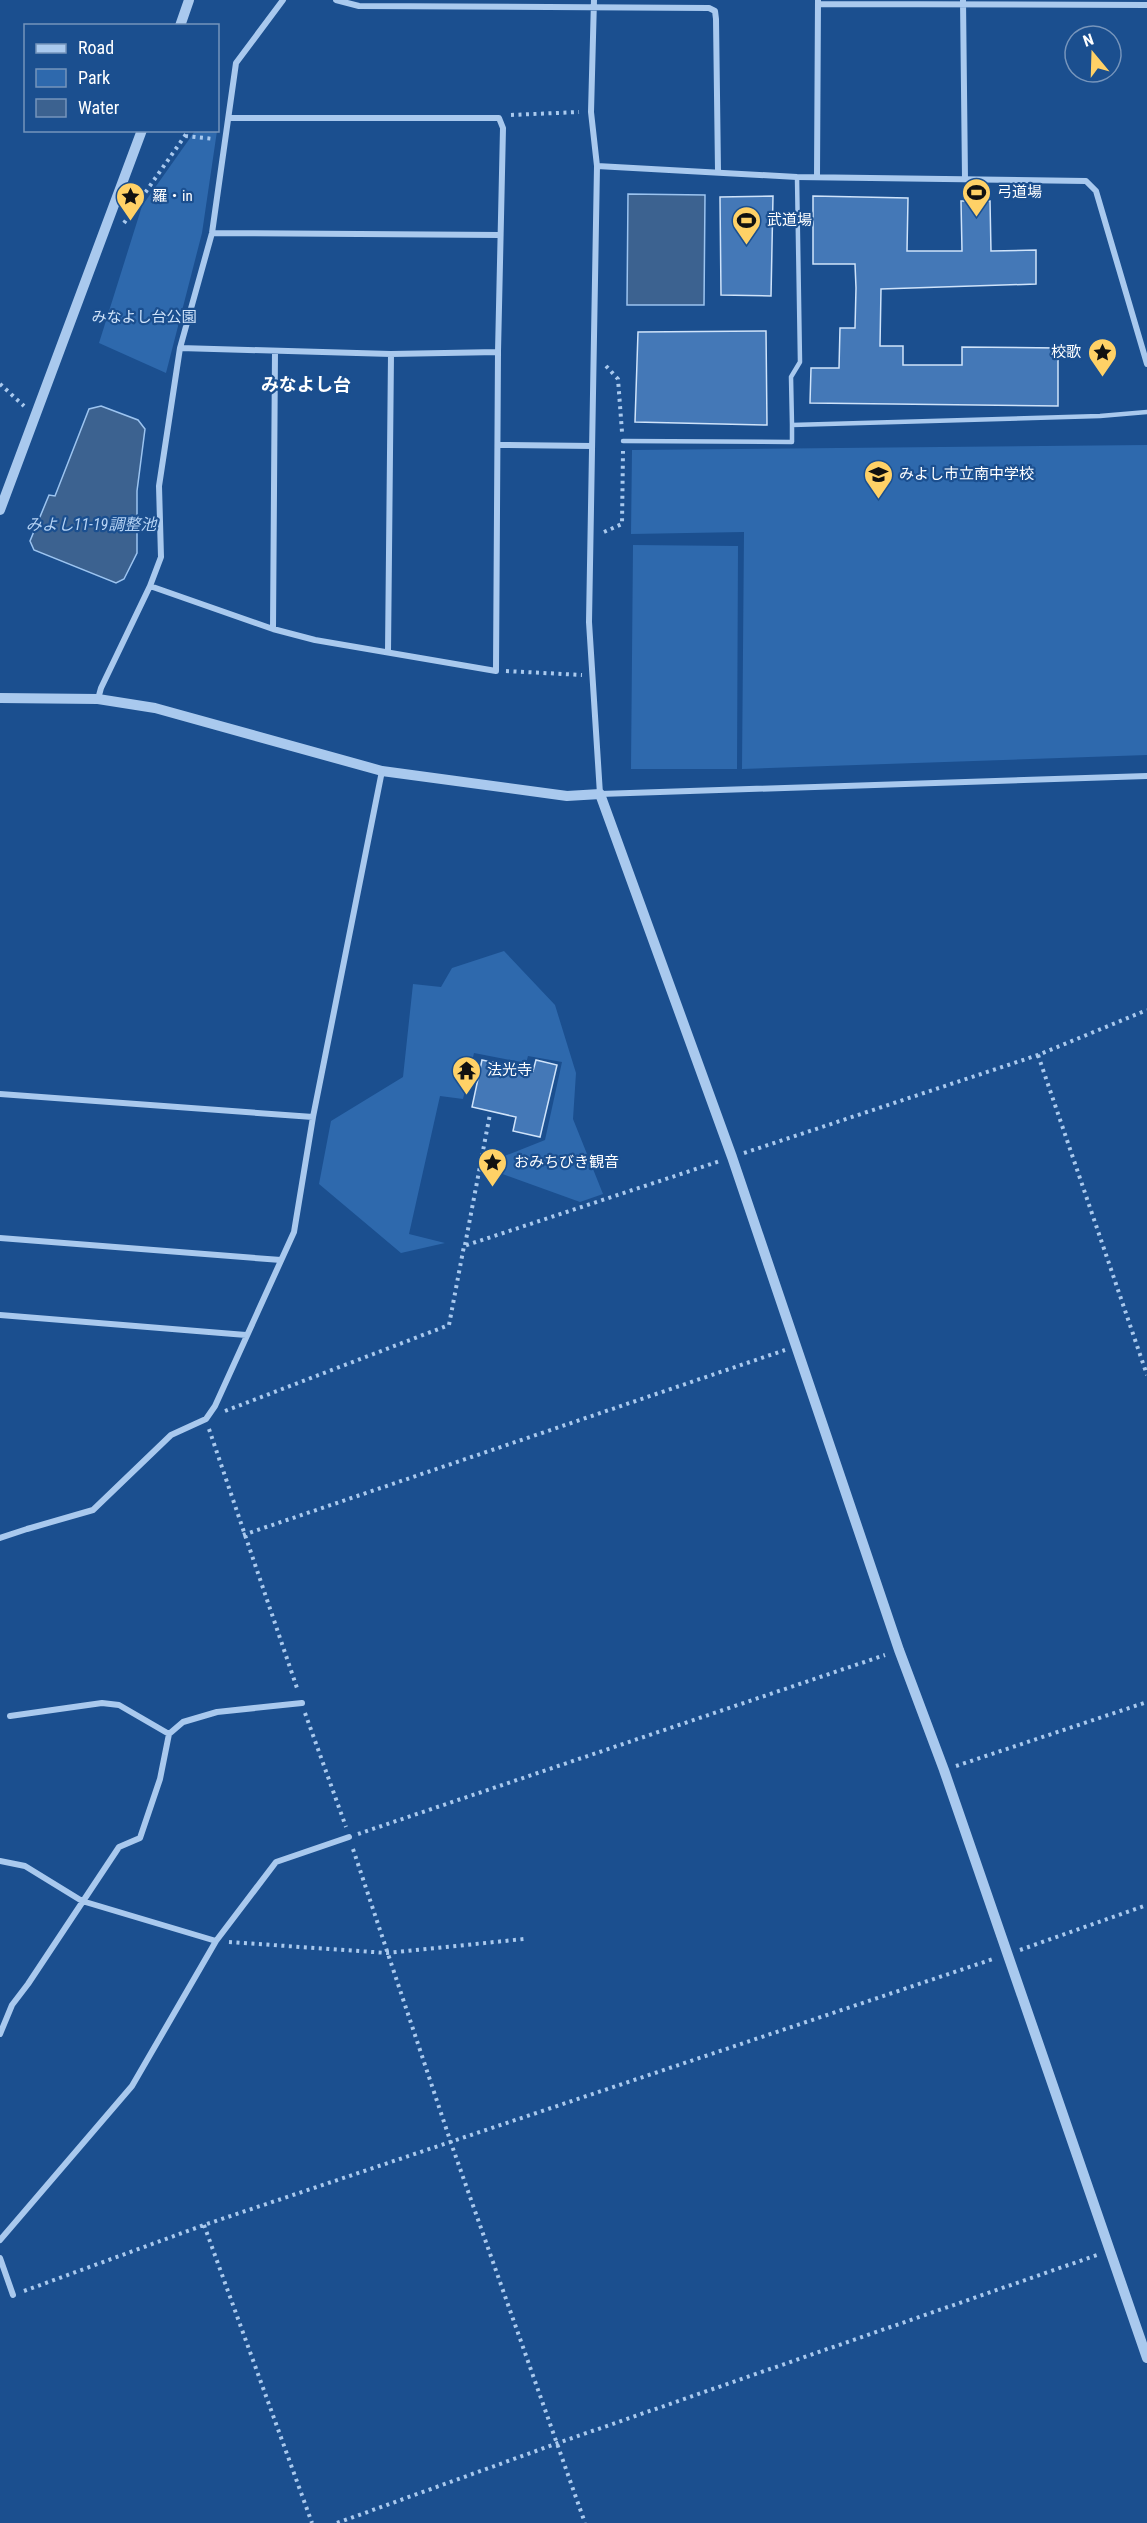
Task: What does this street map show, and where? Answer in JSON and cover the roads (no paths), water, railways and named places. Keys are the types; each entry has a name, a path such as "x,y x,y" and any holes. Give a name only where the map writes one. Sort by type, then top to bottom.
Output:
{"street":[{"path":"181,24 189,0"},
{"path":"99,699 101,688 150,586 161,557 159,486 180,348 212,233 236,63 283,0"},
{"path":"336,0 359,6 709,8 715,12 718,171"},
{"path":"594,0 591,112 597,166 589,622 600,794 732,1157 899,1650 944,1770 1110,2251 1144,2339 1147,2358"},
{"path":"817,176 818,2 1147,5"},
{"path":"963,3 965,179"},
{"path":"150,586 273,629 315,640 496,671 498,352 503,128 499,118 229,118"},
{"path":"0,510 141,132"},
{"path":"597,166 797,177 1086,181 1095,191 1147,364"},
{"path":"212,233 500,235"},
{"path":"180,348 390,354 498,352"},
{"path":"273,629 274,351"},
{"path":"388,652 390,354"},
{"path":"499,444 592,446"},
{"path":"0,698 99,699 155,708 382,771 567,796 1147,776"},
{"path":"0,1538 93,1510 171,1435 206,1419 215,1406 294,1232 314,1117 382,771"},
{"path":"0,1094 314,1117"},
{"path":"0,1238 281,1260"},
{"path":"0,1315 246,1335"},
{"path":"10,1716 102,1703 119,1705 169,1734"},
{"path":"0,2034 12,2005 119,1847 140,1838 160,1779 169,1734 183,1722 217,1712 302,1703"},
{"path":"0,2240 132,2086 216,1941 276,1862 349,1837"},
{"path":"0,1861 25,1866 82,1901 216,1941"},
{"path":"0,2258 13,2295"}],"lane":[{"path":"623,441 792,442 791,377 800,362 797,177"},
{"path":"792,425 1088,417 1147,412"}],"water":[{"path":"628,194 705,195 704,305 627,305"},
{"name":"みよし11-19調整池","path":"101,406 138,420 145,429 137,491 137,553 124,579 116,583 34,550 30,541 49,495 55,496 89,409"}],"place":[{"name":"弓道場","path":"976,218"},
{"name":"羅・in","path":"131,222"},
{"name":"武道場","path":"746,246"},
{"name":"校歌","path":"1102,378"},
{"name":"みよし市立南中学校","path":"878,500"},
{"name":"法光寺","path":"466,1096"},
{"name":"おみちびき観音","path":"493,1188"}],"district":[{"name":"みなよし台","path":"306,385"}],"park label":[{"name":"みなよし台公園","path":"144,317"}]}
